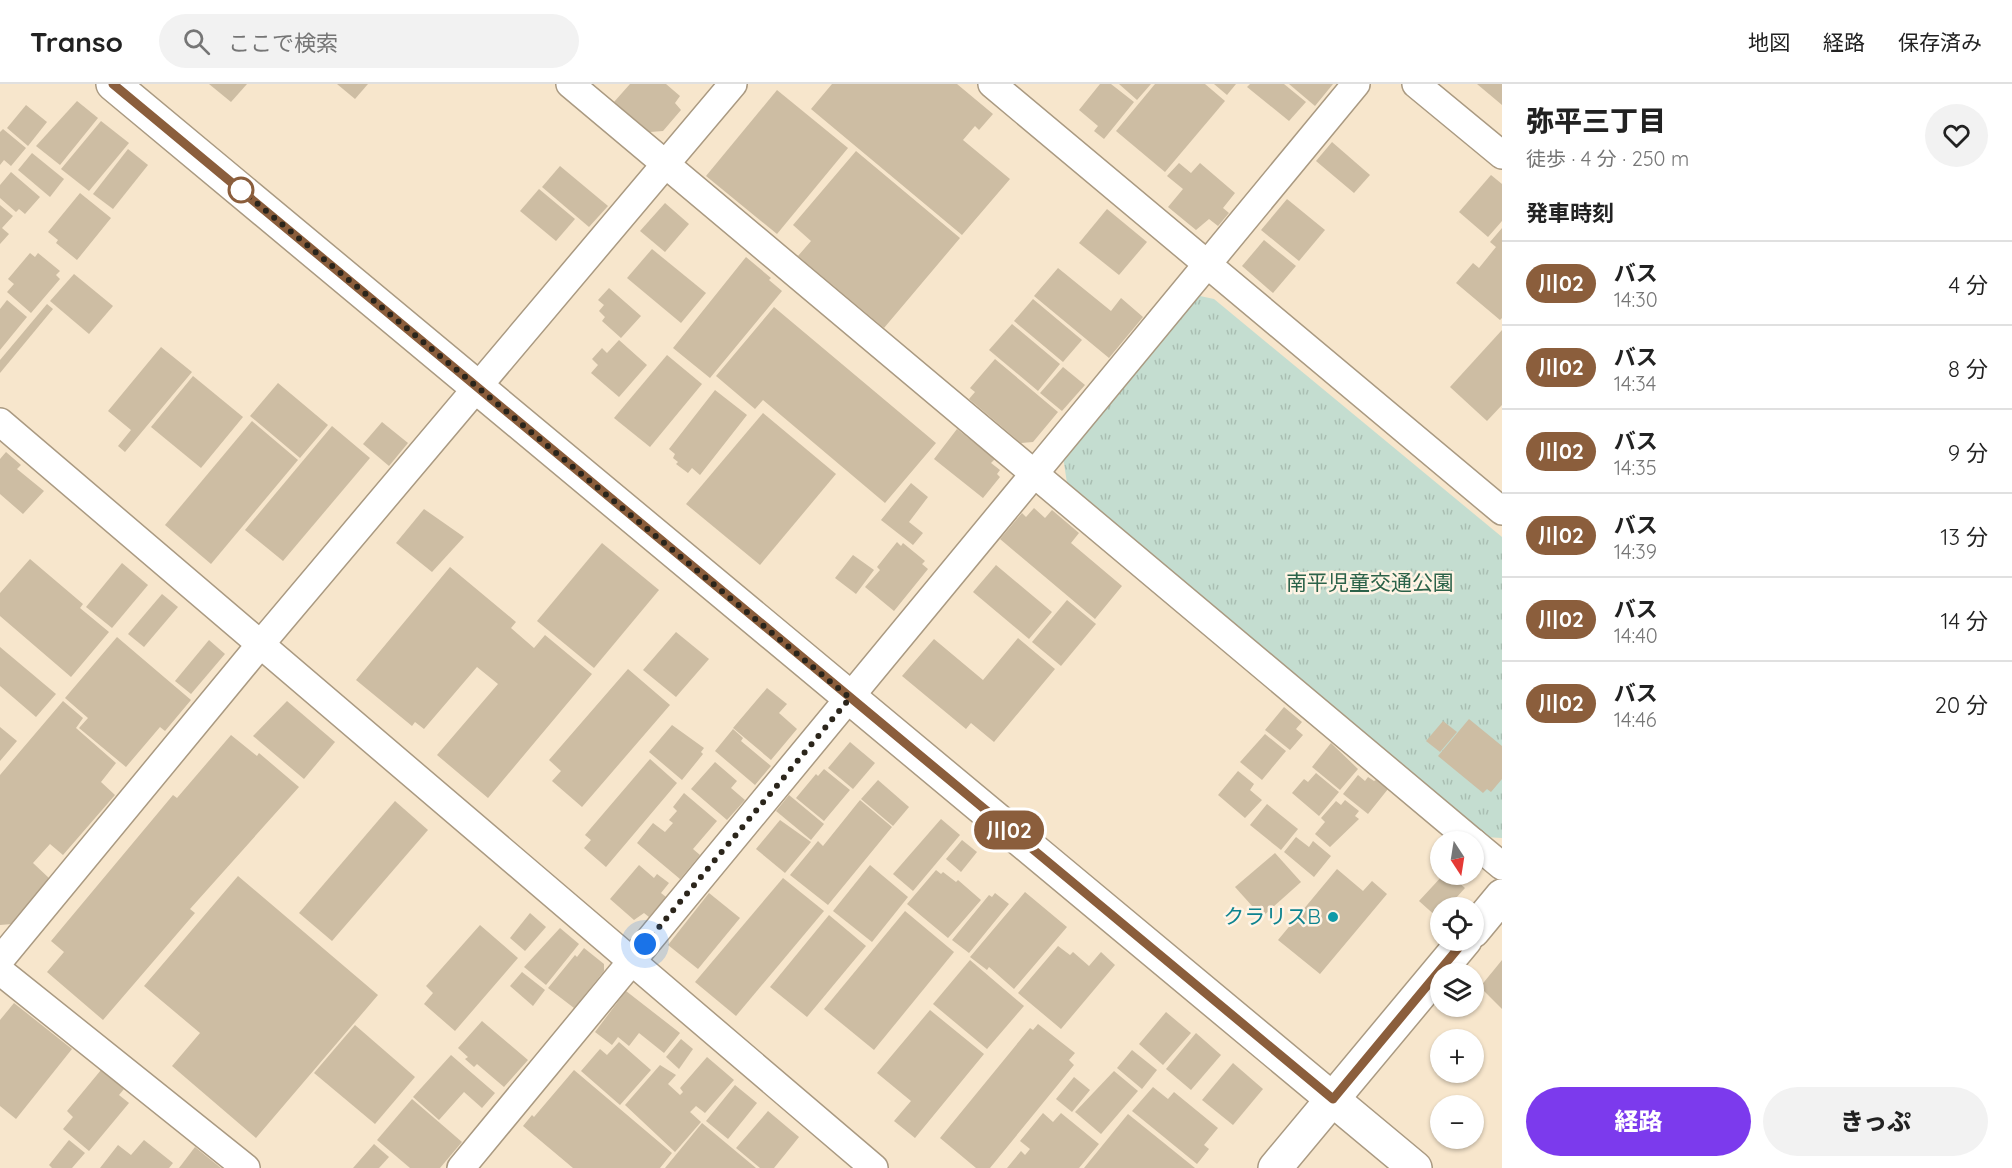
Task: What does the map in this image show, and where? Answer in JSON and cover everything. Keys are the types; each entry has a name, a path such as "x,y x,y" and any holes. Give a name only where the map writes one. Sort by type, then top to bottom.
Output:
{"street":[{"path":"113,84 1415,1168"},
{"path":"570,84 1460,831"},
{"path":"0,960 259,646 479,388 733,84"},
{"path":"992,84 1502,511"},
{"path":"461,1168 1356,84"},
{"path":"1416,84 1502,155"},
{"path":"0,422 259,646 873,1168"},
{"path":"1484,851 1502,866"},
{"path":"1484,918 1502,896"},
{"path":"1275,1168 1456,951"},
{"path":"0,970 246,1168"}],"green space":[{"name":"南平児童交通公園","path":"1200,296 1214,299 1502,537 1502,838 1485,837 1484,831 1478,831 1067,483 1063,457"}],"building":[{"path":"209,84 247,84 231,102"},
{"path":"337,84 368,84 355,99"},
{"path":"630,84 666,84 680,96 675,103 681,110 663,131 650,132 614,102"},
{"path":"832,84 957,84 993,114 979,130 975,126 963,140 1010,179 962,235 811,109"},
{"path":"1100,84 1111,84 1134,102 1104,139 1094,131 1098,126 1079,110"},
{"path":"1119,84 1151,84 1137,100"},
{"path":"1155,84 1205,84 1225,101 1165,172 1116,131"},
{"path":"1214,84 1236,84 1227,95"},
{"path":"1250,84 1284,84 1306,102 1289,121 1247,87"},
{"path":"1289,84 1333,84 1315,106"},
{"path":"1477,84 1502,84 1502,105"},
{"path":"777,90 848,148 777,234 706,176"},
{"path":"77,101 98,118 60,165 36,146"},
{"path":"26,105 47,122 28,146 7,128"},
{"path":"101,121 129,143 89,191 61,169"},
{"path":"3,129 26,148 11,166 4,160 0,165 0,132"},
{"path":"1332,142 1370,175 1354,193 1316,161"},
{"path":"128,149 148,165 113,209 93,194"},
{"path":"856,151 960,238 884,328 798,256 811,241 793,225"},
{"path":"32,153 64,179 50,197 18,170"},
{"path":"1179,163 1191,173 1200,163 1235,193 1223,208 1229,213 1218,226 1209,219 1196,230 1168,207 1183,189 1167,176"},
{"path":"560,166 608,206 589,227 542,187"},
{"path":"11,172 40,197 25,214 19,209 16,212 0,198 0,185"},
{"path":"1491,175 1502,184 1502,221 1488,237 1459,212"},
{"path":"539,189 575,219 556,241 520,211"},
{"path":"80,193 111,218 77,260 56,243 58,240 48,232"},
{"path":"1287,199 1325,230 1299,261 1261,230"},
{"path":"665,203 689,224 665,252 640,231"},
{"path":"0,205 13,216 2,228 9,234 0,244"},
{"path":"1107,209 1147,242 1119,275 1079,243"},
{"path":"1502,228 1502,318 1500,320 1456,283 1473,263 1479,268 1496,247 1490,242"},
{"path":"1264,240 1296,266 1273,293 1242,266"},
{"path":"652,249 706,293 681,323 627,278"},
{"path":"30,253 35,257 38,253 60,271 56,275 60,279 31,313 7,292 14,284 8,279"},
{"path":"746,257 771,278 769,280 782,291 710,378 673,348"},
{"path":"1058,268 1111,311 1121,298 1143,317 1109,358 1034,296"},
{"path":"74,274 113,306 89,334 50,301"},
{"path":"609,288 641,316 621,338 602,321 605,317 599,311 604,305 598,300"},
{"path":"1033,299 1082,340 1063,362 1014,321"},
{"path":"7,300 27,317 0,350 0,309"},
{"path":"47,304 53,309 0,373 0,360"},
{"path":"774,307 936,443 885,503 763,400 755,409 716,376"},
{"path":"1012,324 1060,364 1038,391 989,350"},
{"path":"1502,330 1502,405 1487,421 1450,387"},
{"path":"619,340 647,365 619,397 591,373 598,365 592,359 602,348 607,353"},
{"path":"161,347 192,372 125,452 118,446 131,430 108,411"},
{"path":"667,355 702,384 650,447 614,418"},
{"path":"995,359 1058,412 1033,442 1021,443 969,399 975,392 970,388"},
{"path":"1063,367 1085,385 1062,411 1040,393"},
{"path":"193,376 243,417 201,468 151,427"},
{"path":"278,383 328,425 300,458 250,416"},
{"path":"715,390 747,415 700,475 692,468 688,473 676,464 678,462 673,458 675,454 669,449"},
{"path":"763,413 836,474 760,565 686,504"},
{"path":"252,421 298,460 211,564 165,525"},
{"path":"382,422 408,443 389,466 363,444"},
{"path":"332,426 370,458 283,561 245,530"},
{"path":"957,429 995,459 991,463 1000,470 997,474 1000,477 983,498 934,459"},
{"path":"6,452 21,465 17,469 44,491 23,514 0,494 0,459"},
{"path":"911,483 928,497 909,522 923,533 913,545 881,520"},
{"path":"1034,508 1045,518 1052,510 1079,533 1071,543 1122,586 1095,619 1000,539 1022,513 1026,517"},
{"path":"424,509 464,537 432,572 396,543"},
{"path":"897,542 901,546 903,543 925,561 922,564 928,569 894,611 865,587 880,570 877,567"},
{"path":"602,543 659,590 594,668 537,621"},
{"path":"853,555 874,570 856,594 835,578"},
{"path":"30,559 83,604 80,608 109,632 71,677 0,616 0,593"},
{"path":"122,563 148,585 112,628 86,607"},
{"path":"996,565 1052,612 1029,639 973,592"},
{"path":"450,567 516,622 511,628 534,648 545,635 592,674 488,798 437,755 498,684 477,667 424,729 415,722 412,726 356,680"},
{"path":"162,594 178,607 144,647 128,634"},
{"path":"1067,600 1096,624 1061,666 1032,642"},
{"path":"676,632 709,659 676,697 643,670"},
{"path":"117,637 191,700 165,731 160,727 126,767 79,728 88,718 65,698"},
{"path":"1018,638 1055,669 994,742 971,723 966,729 902,676 934,639 983,680"},
{"path":"209,640 225,654 191,694 175,681"},
{"path":"0,647 56,694 36,717 0,686"},
{"path":"628,669 670,705 582,807 552,781 561,771 549,760"},
{"path":"767,688 787,704 779,713 797,729 771,760 733,728"},
{"path":"63,701 83,718 76,728 116,763 101,782 115,795 63,855 50,844 33,863 50,879 12,924 0,925 0,775"},
{"path":"287,701 335,742 304,779 253,736"},
{"path":"1284,707 1302,722 1296,729 1303,735 1290,750 1265,730"},
{"path":"1469,719 1502,746 1502,779 1491,792 1487,789 1483,793 1438,756"},
{"path":"1443,721 1457,732 1440,752 1426,741"},
{"path":"672,725 704,748 701,752 703,754 682,780 649,752"},
{"path":"0,727 17,741 0,761"},
{"path":"733,729 743,738 741,741 771,766 755,785 715,751"},
{"path":"1265,734 1286,751 1262,780 1240,762"},
{"path":"231,735 257,756 259,753 299,787 190,909 195,913 103,1020 47,972 64,952 51,941 173,795 177,798"},
{"path":"850,742 875,763 853,789 828,768"},
{"path":"1331,743 1358,769 1340,790 1312,767"},
{"path":"650,759 677,783 606,867 584,848 591,840 585,835"},
{"path":"715,762 737,781 731,788 745,800 727,820 691,789"},
{"path":"824,769 850,790 824,821 796,798 816,774 818,776"},
{"path":"1238,771 1254,784 1250,790 1262,800 1245,818 1218,795"},
{"path":"1316,773 1339,792 1319,816 1292,793 1304,779 1308,782"},
{"path":"1358,775 1365,781 1368,777 1376,780 1388,789 1368,814 1343,794"},
{"path":"878,780 909,807 893,826 861,799"},
{"path":"684,793 717,821 693,849 700,855 680,879 637,843 653,823 665,832 673,823 669,820 677,811 673,807"},
{"path":"789,795 824,824 811,840 776,811"},
{"path":"860,800 892,827 828,905 790,875 818,841 823,846"},
{"path":"1345,800 1359,811 1355,816 1359,819 1330,847 1315,834 1325,822 1321,818 1336,801 1341,805"},
{"path":"395,801 428,830 332,941 299,913"},
{"path":"1267,804 1298,829 1281,850 1250,825"},
{"path":"941,819 960,835 913,891 893,874"},
{"path":"780,820 811,842 785,873 756,849"},
{"path":"1296,837 1309,847 1313,841 1331,856 1314,877 1284,852"},
{"path":"962,840 977,852 961,872 946,859"},
{"path":"1275,853 1301,882 1262,917 1235,887"},
{"path":"639,865 654,878 657,874 669,883 661,893 666,897 649,917 644,913 634,920 610,899"},
{"path":"870,865 908,897 872,942 833,911"},
{"name":"クラリスB","path":"1337,869 1363,891 1372,881 1387,894 1320,974 1278,940"},
{"path":"936,870 941,874 943,872 956,882 958,880 981,900 948,938 907,904"},
{"path":"238,876 378,995 256,1138 172,1066 200,1033 144,986"},
{"path":"783,878 824,911 736,1016 695,982"},
{"path":"1434,885 1462,885 1465,888 1457,897 1430,897 1430,911 1419,901"},
{"path":"1025,892 1067,927 1014,989 989,967 987,970 970,957"},
{"path":"709,893 740,918 698,969 668,945"},
{"path":"995,893 1009,904 969,953 952,940 989,895 992,897"},
{"path":"905,911 954,952 874,1050 824,1009"},
{"path":"530,913 546,927 525,951 510,938"},
{"path":"829,915 866,946 807,1017 770,987"},
{"path":"480,925 518,958 455,1031 424,1004 433,993 426,986"},
{"path":"560,928 579,944 546,985 524,967"},
{"path":"1058,946 1070,955 1073,952 1089,966 1101,952 1115,965 1061,1029 1018,993"},
{"path":"584,948 604,964 604,971 574,1008 548,988 575,955 577,957"},
{"path":"970,960 1024,1006 987,1049 933,1004"},
{"path":"1502,960 1502,1009 1484,991 1484,982"},
{"path":"522,972 545,990 533,1006 510,986"},
{"path":"626,991 680,1033 664,1053 639,1033 629,1046 618,1037 612,1045 595,1032"},
{"path":"14,1003 72,1049 16,1119 0,1106 0,1020"},
{"path":"930,1010 984,1054 915,1138 894,1121 911,1101 877,1073"},
{"path":"1166,1012 1191,1033 1163,1065 1139,1044"},
{"path":"482,1021 528,1060 504,1087 477,1064 474,1067 465,1059 468,1057 458,1048"},
{"path":"1038,1024 1075,1053 1069,1060 1074,1065 990,1168 976,1168 940,1138 1030,1028 1033,1030"},
{"path":"355,1025 415,1077 375,1124 314,1073"},
{"path":"1196,1033 1221,1055 1191,1090 1166,1069"},
{"path":"681,1039 693,1049 679,1069 666,1057"},
{"path":"619,1042 651,1070 620,1105 581,1071 600,1049 607,1055"},
{"path":"1132,1050 1157,1070 1142,1089 1117,1068"},
{"path":"451,1055 495,1093 482,1108 464,1092 439,1120 413,1097"},
{"path":"707,1057 734,1080 705,1113 696,1106 690,1112 701,1122 675,1152 625,1105 660,1065 676,1075 668,1084 680,1095 683,1092 680,1088"},
{"path":"1233,1063 1263,1089 1233,1125 1202,1100"},
{"path":"101,1070 124,1089 119,1095 129,1103 89,1151 63,1129 73,1117 67,1111"},
{"path":"574,1070 672,1153 660,1168 573,1168 523,1126 532,1115 534,1117"},
{"path":"1114,1071 1138,1091 1101,1134 1075,1112"},
{"path":"1074,1077 1090,1090 1072,1112 1056,1099"},
{"path":"735,1085 757,1103 728,1139 706,1121"},
{"path":"1153,1087 1168,1099 1174,1092 1218,1128 1204,1145 1209,1149 1197,1164 1132,1111"},
{"path":"412,1099 462,1142 440,1168 410,1168 377,1140"},
{"path":"768,1111 799,1137 774,1168 760,1168 736,1148"},
{"path":"1043,1113 1053,1122 1061,1113 1099,1144 1079,1168 1007,1168 1021,1151 1025,1155 1030,1149 1020,1141"},
{"path":"1128,1114 1195,1168 1084,1168"},
{"path":"702,1123 756,1168 665,1168"},
{"path":"69,1140 85,1153 72,1168 52,1168 49,1165"},
{"path":"144,1140 173,1163 169,1168 100,1168 118,1145 131,1155"},
{"path":"374,1144 389,1157 379,1168 353,1168"},
{"path":"195,1147 221,1168 179,1168"}],"bus line":[{"name":"川02","path":"113,84 1333,1099 1456,951"}],"place":[{"name":"クラリスB","path":"1333,917"}],"route":[{"path":"241,190 850,698 645,944"}]}
